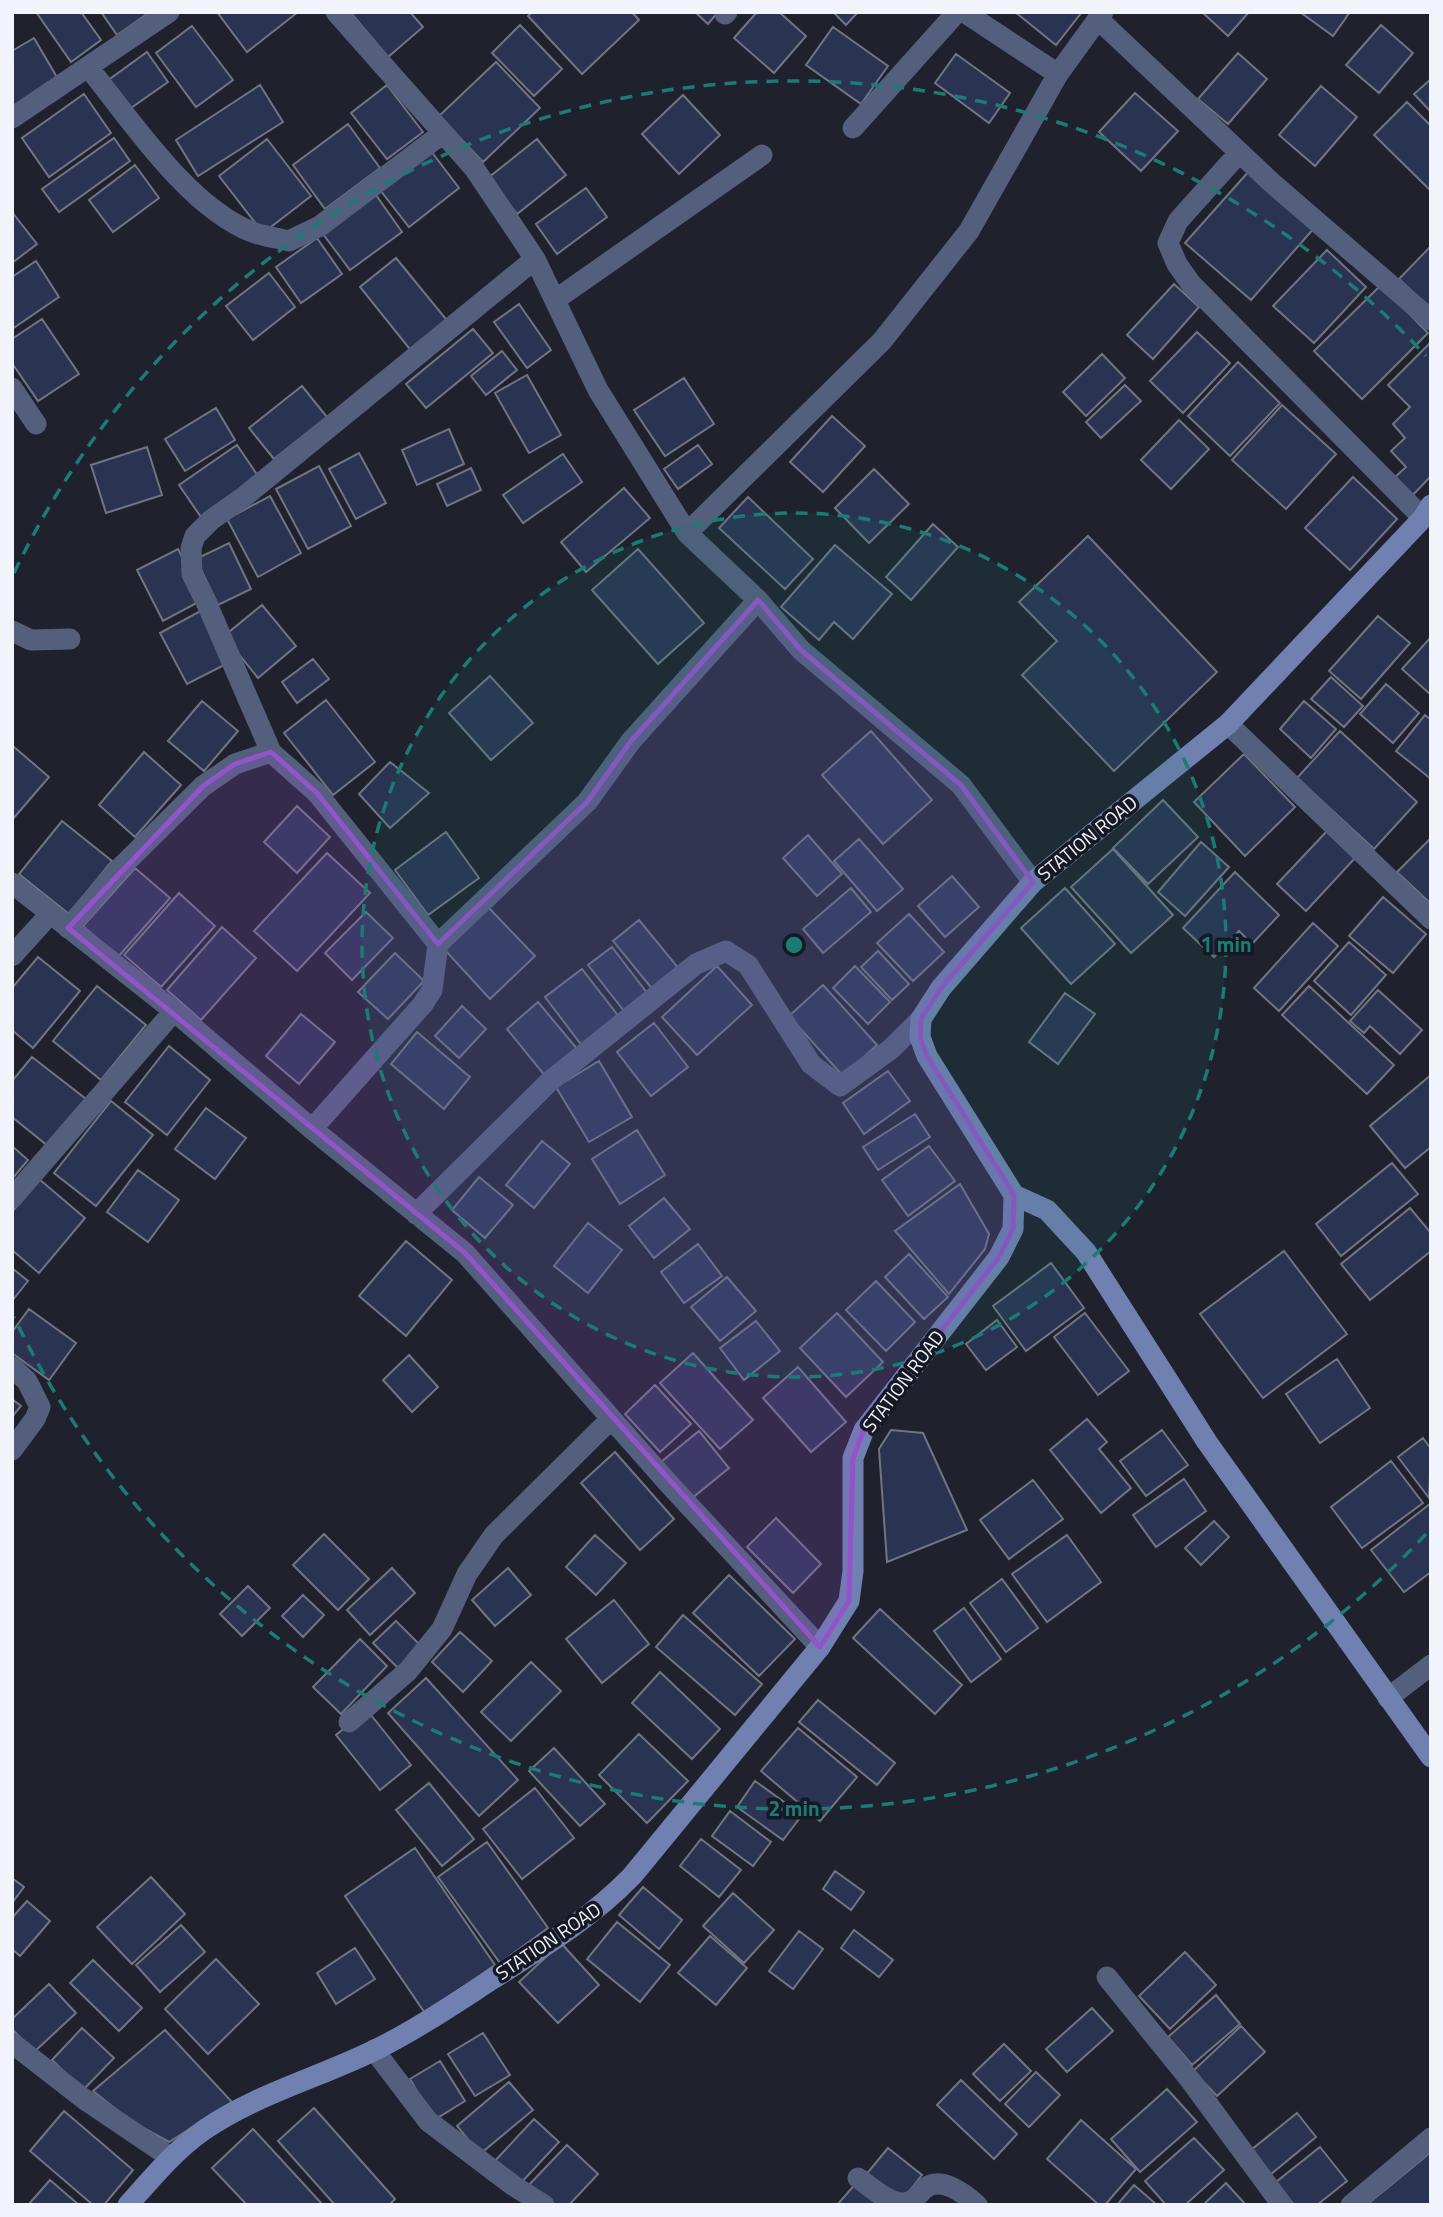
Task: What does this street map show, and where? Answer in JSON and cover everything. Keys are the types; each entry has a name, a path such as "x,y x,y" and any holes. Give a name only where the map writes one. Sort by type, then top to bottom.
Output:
{"main road":[{"name":"STATION ROAD","path":"921,1019 941,988 1033,882 1228,724 1427,511"},
{"path":"921,1019 920,1037 927,1056 1014,1195 1047,1210 1086,1252 1207,1442 1431,1757"},
{"name":"STATION ROAD","path":"128,2205 170,2157 205,2129 258,2101 374,2050 435,2017 575,1927 605,1903 632,1876 820,1647 849,1601 853,1571 853,1458 864,1430 999,1257 1013,1229 1014,1195"}],"street":[{"path":"12,118 169,12"},
{"path":"336,12 474,168 535,259 598,390 687,533 758,600 801,650 961,785 1033,882"},
{"path":"853,128 957,12"},
{"path":"964,12 1058,74"},
{"path":"687,533 882,341 969,230 1058,74 1100,16 1239,153 1431,320"},
{"path":"88,67 179,179 217,211 251,231 289,242 320,226 443,133"},
{"path":"1239,153 1178,220 1168,243 1177,264 1191,285 1427,511"},
{"path":"555,300 762,155"},
{"path":"438,944 317,793 271,752 192,574 191,548 195,536 211,520 245,496 535,259"},
{"path":"12,388 36,424"},
{"path":"312,1129 432,990 438,944 587,802 631,741 758,600"},
{"path":"12,631 32,640 70,639"},
{"path":"1228,724 1431,919"},
{"path":"68,928 119,869 204,786 235,764 271,752"},
{"path":"12,883 174,1011 312,1129 465,1254 611,1419 820,1647"},
{"path":"12,956 50,914"},
{"path":"416,1213 549,1082 696,964 726,951 748,965 811,1064 840,1086 891,1049 921,1019"},
{"path":"12,1198 174,1011"},
{"path":"12,1367 27,1381 40,1407 35,1419 12,1450"},
{"path":"349,1721 408,1671 442,1629 467,1574 494,1535 611,1419"},
{"path":"1388,1698 1431,1665"},
{"path":"1107,1977 1191,2081 1282,2205"},
{"path":"12,2043 84,2099 170,2157"},
{"path":"374,2050 428,2122 544,2205"},
{"path":"1351,2205 1431,2138"},
{"path":"858,2178 894,2202 905,2204 914,2200 926,2186 936,2183 949,2186 977,2205"}],"highlighted area":[{"path":"758,600 801,650 961,785 1033,882 941,988 921,1019 920,1037 927,1056 1014,1195 1013,1229 999,1257 864,1430 853,1458 849,1601 820,1647 465,1253 68,928 203,786 235,764 271,752 317,793 438,944 587,802 631,741"}],"building":[{"path":"36,12 81,12 101,40 71,62"},
{"path":"101,12 150,12 117,35"},
{"path":"217,12 298,12 247,52"},
{"path":"350,12 410,12 423,27 388,57"},
{"path":"532,12 632,12 639,20 582,74 528,16"},
{"path":"695,12 718,12 708,24"},
{"path":"757,12 779,12 806,36 774,73 734,38"},
{"path":"833,12 858,12 846,25"},
{"path":"1015,12 1082,12 1056,45"},
{"path":"1202,12 1249,12 1228,36"},
{"path":"1300,12 1350,12 1333,36"},
{"path":"520,25 562,69 534,96 492,53"},
{"path":"1381,25 1413,53 1379,93 1346,65"},
{"path":"192,26 233,80 196,107 156,53"},
{"path":"833,27 888,66 861,104 806,65"},
{"path":"34,38 58,79 12,107 12,51"},
{"path":"147,52 168,82 128,110 107,81"},
{"path":"1238,53 1267,79 1228,124 1198,99"},
{"path":"956,54 1010,93 989,123 935,83"},
{"path":"496,62 540,108 483,162 439,116"},
{"path":"1431,79 1431,112 1414,94"},
{"path":"260,85 283,122 198,176 176,140"},
{"path":"387,85 423,132 387,159 351,113"},
{"path":"1321,86 1357,117 1315,166 1279,135"},
{"path":"1135,93 1178,131 1141,171 1099,132"},
{"path":"84,94 111,133 49,177 22,138"},
{"path":"683,95 720,135 679,174 642,134"},
{"path":"1407,102 1431,126 1431,191 1374,135"},
{"path":"348,124 380,168 325,209 293,165"},
{"path":"114,138 130,161 59,212 42,189"},
{"path":"267,139 311,196 263,233 219,176"},
{"path":"537,139 566,175 517,214 488,178"},
{"path":"431,151 459,188 409,227 380,190"},
{"path":"135,165 159,198 113,232 89,200"},
{"path":"1250,170 1315,227 1251,300 1185,243"},
{"path":"586,188 607,217 557,254 536,224"},
{"path":"376,195 402,232 350,270 323,234"},
{"path":"12,212 37,244 12,263"},
{"path":"317,238 342,274 301,303 276,267"},
{"path":"1431,246 1431,309 1399,279"},
{"path":"1327,250 1366,287 1314,343 1273,306"},
{"path":"396,258 450,324 413,353 360,287"},
{"path":"36,261 59,297 12,329 12,277"},
{"path":"269,273 295,307 253,340 226,306"},
{"path":"1174,284 1199,307 1153,359 1127,335"},
{"path":"1381,285 1428,333 1362,399 1314,351"},
{"path":"519,304 551,350 527,368 494,322"},
{"path":"42,319 79,374 38,401 12,363 12,339"},
{"path":"473,329 493,353 426,408 406,384"},
{"path":"1197,332 1230,363 1183,413 1150,381"},
{"path":"1431,342 1431,476 1410,498 1393,479 1406,467 1391,451 1405,438 1393,424 1410,407 1388,385"},
{"path":"502,351 517,370 486,395 471,376"},
{"path":"1102,354 1125,378 1086,416 1063,392"},
{"path":"1238,362 1280,403 1230,456 1188,416"},
{"path":"527,375 561,435 529,453 495,393"},
{"path":"684,378 714,424 665,456 634,410"},
{"path":"1125,385 1141,401 1101,438 1086,422"},
{"path":"302,386 327,417 274,459 249,428"},
{"path":"1282,405 1336,454 1286,509 1232,460"},
{"path":"216,408 235,440 185,471 165,439"},
{"path":"832,416 865,446 823,492 790,462"},
{"path":"1179,420 1209,449 1171,489 1141,460"},
{"path":"449,429 464,464 417,485 402,450"},
{"path":"237,445 260,479 203,520 179,485"},
{"path":"698,445 712,464 678,489 664,469"},
{"path":"147,447 162,495 106,513 91,465"},
{"path":"359,453 386,503 356,519 329,469"},
{"path":"563,454 582,482 523,523 503,495"},
{"path":"319,466 351,526 308,549 276,489"},
{"path":"471,468 481,490 447,506 437,484"},
{"path":"874,469 909,504 869,543 835,508"},
{"path":"1353,477 1397,519 1350,570 1305,528"},
{"path":"624,488 650,518 586,572 561,542"},
{"path":"270,496 301,553 258,577 227,519"},
{"path":"748,497 813,559 785,589 719,528"},
{"path":"933,524 958,547 911,600 886,577"},
{"path":"1088,536 1217,672 1114,771 1022,675 1057,641 1019,602"},
{"path":"229,543 251,589 218,605 196,559"},
{"path":"835,545 892,594 853,639 834,622 819,640 781,607"},
{"path":"178,549 204,599 163,621 137,570"},
{"path":"638,549 704,623 658,664 592,590"},
{"path":"262,605 296,646 258,678 224,636"},
{"path":"204,609 232,661 187,684 160,633"},
{"path":"1378,616 1410,643 1361,699 1329,671"},
{"path":"1431,637 1431,695 1402,669"},
{"path":"313,659 329,679 297,703 282,682"},
{"path":"490,676 533,723 491,760 449,713"},
{"path":"1331,677 1363,706 1344,727 1311,699"},
{"path":"1386,684 1419,713 1393,743 1360,714"},
{"path":"326,700 375,762 333,795 284,733"},
{"path":"202,701 238,731 204,771 168,741"},
{"path":"1304,701 1336,729 1311,758 1280,729"},
{"path":"1425,715 1431,720 1431,779 1396,751"},
{"path":"871,731 932,800 883,844 822,775"},
{"path":"1340,731 1417,802 1374,849 1297,778"},
{"path":"14,747 49,777 12,820 12,749"},
{"path":"144,752 181,785 135,837 99,805"},
{"path":"1244,754 1295,807 1245,856 1194,802"},
{"path":"390,762 429,793 390,828 359,794"},
{"path":"1163,800 1198,837 1148,884 1113,848"},
{"path":"297,806 330,837 297,873 264,842"},
{"path":"62,821 112,861 69,914 19,874"},
{"path":"1327,831 1355,858 1306,911 1277,884"},
{"path":"446,832 479,878 428,915 395,870"},
{"path":"808,835 842,874 817,896 783,858"},
{"path":"1431,838 1431,904 1397,872"},
{"path":"859,839 903,889 877,911 834,861"},
{"path":"1201,842 1229,867 1185,916 1158,892"},
{"path":"1113,849 1173,915 1131,953 1071,887"},
{"path":"327,853 370,893 297,971 254,931"},
{"path":"135,868 170,898 118,957 83,926"},
{"path":"1235,872 1279,915 1252,944 1239,931 1214,957 1183,928"},
{"path":"952,876 979,907 945,937 918,906"},
{"path":"851,888 871,912 823,953 803,929"},
{"path":"1065,888 1115,944 1071,984 1021,928"},
{"path":"179,893 215,926 161,987 124,955"},
{"path":"1383,897 1426,934 1393,973 1349,936"},
{"path":"488,907 535,956 490,999 444,949"},
{"path":"366,912 393,938 352,980 325,953"},
{"path":"909,914 944,952 913,981 877,943"},
{"path":"639,920 680,970 654,991 613,941"},
{"path":"1313,923 1338,946 1279,1011 1254,988"},
{"path":"222,927 256,958 201,1020 167,990"},
{"path":"1349,942 1386,975 1351,1015 1314,981"},
{"path":"612,947 651,998 628,1016 588,965"},
{"path":"878,951 909,984 892,1000 861,967"},
{"path":"395,953 424,981 388,1019 358,992"},
{"path":"38,957 80,991 33,1048 12,1030 12,988"},
{"path":"717,966 752,1005 697,1055 662,1017"},
{"path":"855,966 890,1002 868,1024 833,988"},
{"path":"582,969 620,1018 583,1047 545,997"},
{"path":"823,985 877,1045 843,1076 789,1016"},
{"path":"97,986 146,1025 101,1080 53,1041"},
{"path":"1309,986 1394,1065 1367,1094 1282,1015"},
{"path":"1378,990 1422,1030 1400,1054 1370,1026 1364,1033 1350,1021"},
{"path":"1065,993 1095,1014 1058,1064 1029,1042"},
{"path":"538,1002 578,1050 546,1077 507,1029"},
{"path":"462,1006 486,1029 459,1058 435,1036"},
{"path":"301,1014 335,1042 299,1084 266,1056"},
{"path":"654,1023 688,1067 651,1096 617,1052"},
{"path":"417,1032 470,1077 444,1109 391,1064"},
{"path":"169,1046 210,1080 167,1135 125,1102"},
{"path":"32,1057 86,1099 48,1146 12,1117 12,1081"},
{"path":"599,1061 632,1117 589,1142 556,1087"},
{"path":"888,1071 910,1101 864,1134 843,1103"},
{"path":"1431,1075 1431,1147 1405,1168 1370,1126"},
{"path":"111,1101 153,1135 96,1206 54,1173"},
{"path":"206,1108 246,1138 215,1179 175,1149"},
{"path":"915,1114 930,1137 878,1170 863,1147"},
{"path":"637,1130 665,1175 620,1204 592,1159"},
{"path":"542,1141 570,1164 534,1208 506,1185"},
{"path":"12,1146 28,1160 12,1179"},
{"path":"929,1146 955,1181 908,1216 882,1180"},
{"path":"1392,1163 1418,1194 1341,1256 1316,1224"},
{"path":"138,1170 179,1200 148,1242 107,1212"},
{"path":"479,1177 513,1205 485,1238 452,1210"},
{"path":"39,1179 85,1218 39,1273 12,1250 12,1212"},
{"path":"960,1184 989,1234 985,1249 949,1294 895,1231"},
{"path":"664,1198 690,1229 654,1258 629,1226"},
{"path":"1410,1208 1431,1233 1431,1251 1370,1300 1341,1264"},
{"path":"588,1223 622,1250 588,1293 554,1266"},
{"path":"406,1241 452,1280 406,1336 359,1296"},
{"path":"698,1244 722,1276 684,1303 661,1272"},
{"path":"1284,1251 1347,1334 1263,1398 1200,1314"},
{"path":"909,1254 948,1297 924,1319 885,1277"},
{"path":"1051,1263 1084,1308 1026,1351 993,1306"},
{"path":"12,1268 28,1281 12,1301"},
{"path":"727,1277 756,1311 720,1341 691,1307"},
{"path":"876,1281 915,1322 886,1351 846,1310"},
{"path":"29,1309 76,1343 49,1380 12,1353 12,1332"},
{"path":"837,1313 883,1362 846,1397 800,1348"},
{"path":"1085,1313 1129,1371 1098,1395 1054,1337"},
{"path":"997,1320 1017,1347 986,1370 966,1344"},
{"path":"756,1321 780,1351 744,1380 720,1348"},
{"path":"693,1353 753,1420 720,1449 660,1383"},
{"path":"409,1355 438,1387 412,1412 383,1380"},
{"path":"1337,1359 1370,1408 1320,1443 1286,1394"},
{"path":"798,1367 846,1422 811,1452 763,1398"},
{"path":"655,1385 691,1424 660,1452 625,1414"},
{"path":"12,1399 21,1406 12,1417"},
{"path":"1087,1419 1107,1442 1099,1449 1131,1488 1101,1513 1050,1450"},
{"path":"891,1430 923,1433 967,1530 887,1562 879,1449"},
{"path":"1162,1430 1188,1465 1146,1496 1120,1461"},
{"path":"699,1431 729,1468 691,1499 661,1462"},
{"path":"1423,1438 1431,1449 1429,1498 1398,1457"},
{"path":"615,1452 674,1519 640,1550 581,1483"},
{"path":"1391,1461 1423,1503 1362,1548 1331,1507"},
{"path":"1184,1479 1206,1511 1156,1547 1133,1515"},
{"path":"1033,1480 1063,1519 1009,1559 980,1520"},
{"path":"1431,1503 1431,1572 1404,1592 1371,1550"},
{"path":"776,1518 821,1564 793,1593 747,1547"},
{"path":"1214,1521 1229,1537 1201,1565 1185,1548"},
{"path":"324,1534 369,1579 338,1610 293,1565"},
{"path":"595,1535 626,1563 596,1595 566,1567"},
{"path":"1067,1535 1101,1582 1047,1622 1012,1574"},
{"path":"392,1568 415,1593 370,1635 347,1610"},
{"path":"508,1568 531,1595 495,1626 472,1600"},
{"path":"729,1575 795,1639 759,1676 693,1613"},
{"path":"1002,1579 1038,1628 1006,1652 970,1603"},
{"path":"248,1586 270,1608 242,1636 220,1614"},
{"path":"303,1595 324,1615 303,1637 282,1616"},
{"path":"614,1600 649,1644 602,1683 566,1639"},
{"path":"964,1608 1001,1659 971,1682 934,1631"},
{"path":"880,1609 962,1685 935,1714 853,1638"},
{"path":"683,1615 762,1684 735,1715 656,1647"},
{"path":"396,1621 423,1648 400,1670 373,1643"},
{"path":"460,1632 492,1661 463,1692 432,1662"},
{"path":"360,1639 387,1666 341,1714 313,1687"},
{"path":"531,1662 561,1691 511,1741 481,1712"},
{"path":"660,1672 720,1729 692,1759 632,1703"},
{"path":"426,1678 518,1780 479,1816 388,1713"},
{"path":"818,1700 895,1763 877,1785 799,1722"},
{"path":"367,1710 411,1765 380,1790 336,1735"},
{"path":"798,1728 857,1777 820,1821 761,1771"},
{"path":"639,1734 688,1781 647,1823 599,1775"},
{"path":"554,1748 605,1804 580,1826 529,1771"},
{"path":"755,1781 802,1815 783,1840 737,1807"},
{"path":"429,1783 474,1839 442,1866 396,1810"},
{"path":"535,1788 574,1838 522,1879 483,1829"},
{"path":"730,1811 771,1842 753,1866 712,1836"},
{"path":"701,1839 741,1870 719,1897 680,1866"},
{"path":"487,1842 548,1928 500,1963 438,1877"},
{"path":"415,1848 495,1965 425,2013 345,1896"},
{"path":"835,1871 864,1892 851,1910 823,1889"},
{"path":"151,1877 185,1914 132,1964 97,1927"},
{"path":"12,1878 24,1887 12,1903"},
{"path":"643,1887 682,1920 659,1949 619,1915"},
{"path":"733,1893 774,1930 744,1963 703,1926"},
{"path":"27,1901 50,1921 20,1956 12,1949 12,1918"},
{"path":"617,1922 670,1965 640,2002 587,1959"},
{"path":"181,1925 205,1952 160,1992 136,1965"},
{"path":"854,1930 893,1960 879,1977 841,1948"},
{"path":"799,1931 823,1949 793,1989 769,1971"},
{"path":"710,1936 747,1968 716,2005 678,1973"},
{"path":"561,1943 599,1985 558,2023 519,1982"},
{"path":"355,1948 375,1979 336,2004 317,1973"},
{"path":"1185,1952 1216,1985 1170,2029 1139,1996"},
{"path":"216,1959 259,2004 208,2054 165,2009"},
{"path":"93,1960 142,2008 119,2031 70,1983"},
{"path":"49,1984 76,2013 34,2052 12,2029 12,2019"},
{"path":"1216,1995 1240,2024 1192,2065 1168,2037"},
{"path":"1092,2008 1113,2031 1067,2072 1046,2049"},
{"path":"1241,2026 1265,2052 1217,2096 1193,2071"},
{"path":"82,2028 114,2058 83,2090 52,2060"},
{"path":"165,2030 232,2102 169,2142 131,2121 93,2091"},
{"path":"483,2033 510,2075 475,2096 448,2054"},
{"path":"1004,2044 1031,2071 1000,2101 973,2074"},
{"path":"440,2061 465,2101 434,2120 410,2079"},
{"path":"1036,2072 1060,2095 1029,2127 1005,2104"},
{"path":"961,2080 1017,2134 994,2159 937,2105"},
{"path":"509,2082 533,2110 480,2154 457,2126"},
{"path":"1167,2089 1197,2122 1140,2172 1111,2139"},
{"path":"314,2108 395,2199 389,2205 335,2205 278,2141"},
{"path":"64,2111 133,2170 104,2205 93,2205 30,2151"},
{"path":"1297,2113 1316,2137 1271,2174 1251,2150"},
{"path":"534,2119 559,2142 518,2186 493,2163"},
{"path":"1081,2120 1136,2169 1105,2205 1099,2205 1047,2159"},
{"path":"253,2129 323,2205 247,2205 212,2168"},
{"path":"1194,2138 1224,2170 1185,2205 1166,2205 1145,2181"},
{"path":"567,2145 598,2174 569,2205 546,2205 527,2187"},
{"path":"1320,2147 1347,2181 1317,2205 1294,2205 1276,2182"},
{"path":"888,2148 922,2175 898,2205 864,2177"},
{"path":"1431,2152 1431,2205 1370,2205 1369,2203"},
{"path":"50,2180 79,2205 28,2205"},
{"path":"858,2181 885,2205 837,2205"},
{"path":"1226,2183 1246,2205 1203,2205"},
{"path":"1134,2185 1157,2205 1117,2205"}]}
